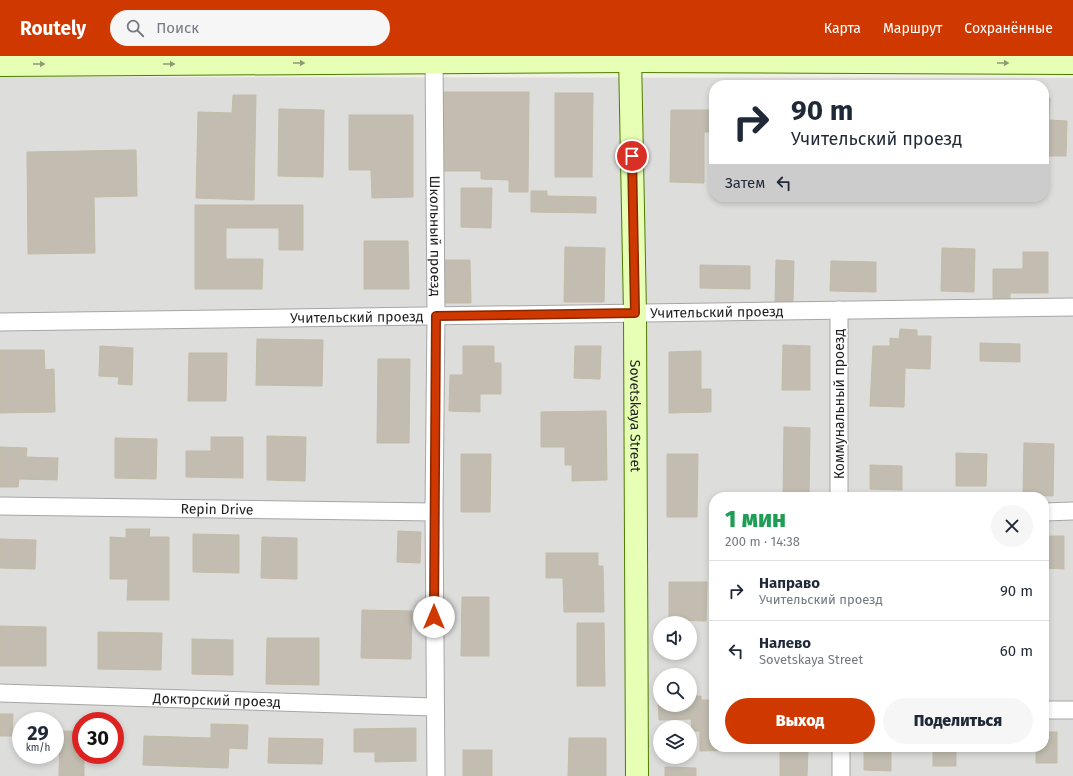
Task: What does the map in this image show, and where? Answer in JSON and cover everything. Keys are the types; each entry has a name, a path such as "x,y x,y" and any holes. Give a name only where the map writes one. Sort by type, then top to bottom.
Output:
{"main road":[{"path":"0,64 630,58 1073,63"},
{"name":"Sovetskaya Street","path":"630,58 635,313 637,776"}],"street":[{"name":"Школьный проезд","path":"434,59 436,316 434,707 436,776"},
{"name":"Учительский проезд","path":"0,322 1073,307"},
{"name":"Коммунальный проезд","path":"838,492 839,310"},
{"name":"Repin Drive","path":"0,506 434,512"},
{"path":"1049,512 1073,511"},
{"name":"Докторский проезд","path":"0,693 434,707"},
{"path":"1049,710 1073,710"},
{"path":"841,752 841,776"}],"shaded area":[{"path":"0,77 1073,78 1073,776 0,776"}],"building":[{"path":"441,92 529,92 528,192 509,192 509,180 481,179 481,171 441,171"},
{"path":"555,93 593,93 592,177 555,177"},
{"path":"233,95 256,95 254,200 196,198 198,112 232,113"},
{"path":"1049,98 1050,98 1049,120"},
{"path":"279,109 324,110 323,177 278,176"},
{"path":"671,110 709,110 709,132 704,132 704,183 670,182"},
{"path":"349,115 413,115 413,197 372,198 371,170 349,170"},
{"path":"1049,120 1067,121 1066,156 1049,156"},
{"path":"136,150 137,196 94,197 95,253 28,254 27,152"},
{"path":"461,188 492,188 491,228 461,227"},
{"path":"531,191 547,191 547,196 596,197 596,213 531,212"},
{"path":"195,205 303,205 303,250 279,250 279,228 226,228 226,259 263,259 262,289 195,289"},
{"path":"364,241 408,241 409,289 364,289"},
{"path":"565,247 605,248 604,302 564,302"},
{"path":"942,248 975,249 974,292 941,291"},
{"path":"1023,252 1048,252 1048,293 1010,293 1010,306 993,305 993,269 1023,269"},
{"path":"436,260 470,260 471,303 437,303"},
{"path":"776,260 794,261 793,303 775,303"},
{"path":"831,261 876,262 876,292 830,291"},
{"path":"700,265 750,266 750,289 700,288"},
{"path":"900,329 917,330 917,336 931,336 930,369 905,368 904,407 870,406 873,346 890,346 890,338 899,339"},
{"path":"257,339 323,340 322,386 256,385"},
{"path":"980,343 1020,344 1020,362 980,361"},
{"path":"783,345 810,346 810,390 782,390"},
{"path":"100,346 133,348 132,385 118,384 119,377 99,376"},
{"path":"463,346 494,346 494,363 501,363 501,394 480,394 480,412 449,411 450,375 463,375"},
{"path":"575,346 601,346 600,379 574,378"},
{"path":"0,350 44,350 45,370 54,369 55,412 0,413"},
{"path":"701,351 701,389 711,389 711,412 669,413 669,352"},
{"path":"189,353 227,353 226,401 188,401"},
{"path":"378,359 410,359 409,443 377,443"},
{"path":"606,411 607,480 572,481 572,465 565,465 565,447 541,447 541,412"},
{"path":"784,427 810,428 809,492 783,492"},
{"path":"267,436 306,437 305,481 267,480"},
{"path":"211,437 243,437 243,478 186,477 186,451 211,451"},
{"path":"115,438 157,439 156,479 115,478"},
{"path":"1024,443 1054,444 1053,496 1049,496 1049,492 1023,492"},
{"path":"0,447 27,448 26,457 58,458 57,480 19,479 18,487 0,487"},
{"path":"956,453 987,454 986,486 956,486"},
{"path":"461,454 491,454 490,512 461,512"},
{"path":"667,454 698,454 697,517 667,517"},
{"path":"870,465 902,466 902,490 870,489"},
{"path":"126,529 150,529 149,537 169,537 169,600 127,600 128,579 110,579 110,537 126,538"},
{"path":"398,531 421,532 420,563 397,562"},
{"path":"193,534 239,535 239,573 193,572"},
{"path":"1049,536 1064,536 1064,569 1049,568"},
{"path":"262,537 297,538 297,579 261,578"},
{"path":"0,539 36,540 35,569 0,568"},
{"path":"546,553 598,553 598,566 603,566 604,612 564,612 563,578 546,578"},
{"path":"669,582 707,582 706,621 697,621 697,616 669,616"},
{"path":"462,597 489,597 489,656 461,656"},
{"path":"362,610 412,611 411,659 361,658"},
{"path":"577,623 604,623 605,686 577,686"},
{"path":"0,626 46,627 46,666 0,666"},
{"path":"98,632 162,633 161,670 98,669"},
{"path":"267,638 319,638 319,685 266,684"},
{"path":"192,639 233,640 233,675 192,674"},
{"path":"697,696 701,696 701,700 709,700 709,751 700,751 700,731 697,731 697,720 659,720 659,712 697,712"},
{"path":"0,714 12,714 12,736 0,736"},
{"path":"211,724 248,725 247,749 229,748 228,768 143,765 144,736 211,738"},
{"path":"416,728 416,761 375,762 375,752 354,752 354,729"},
{"path":"64,731 72,731 72,764 84,764 84,776 59,776 59,764 64,764"},
{"path":"1049,732 1057,732 1057,763 1036,763 1036,752 1049,752"},
{"path":"269,738 323,739 322,764 268,763"},
{"path":"569,738 606,738 606,776 568,776"},
{"path":"463,750 492,750 492,776 463,776"},
{"path":"780,752 808,752 807,776 780,776"},
{"path":"864,752 891,752 891,771 864,770"},
{"path":"933,752 956,752 956,766 933,766"},
{"path":"665,767 696,768 696,776 665,776"}],"route":[{"path":"434,617 436,316 635,313 632,156"}]}
